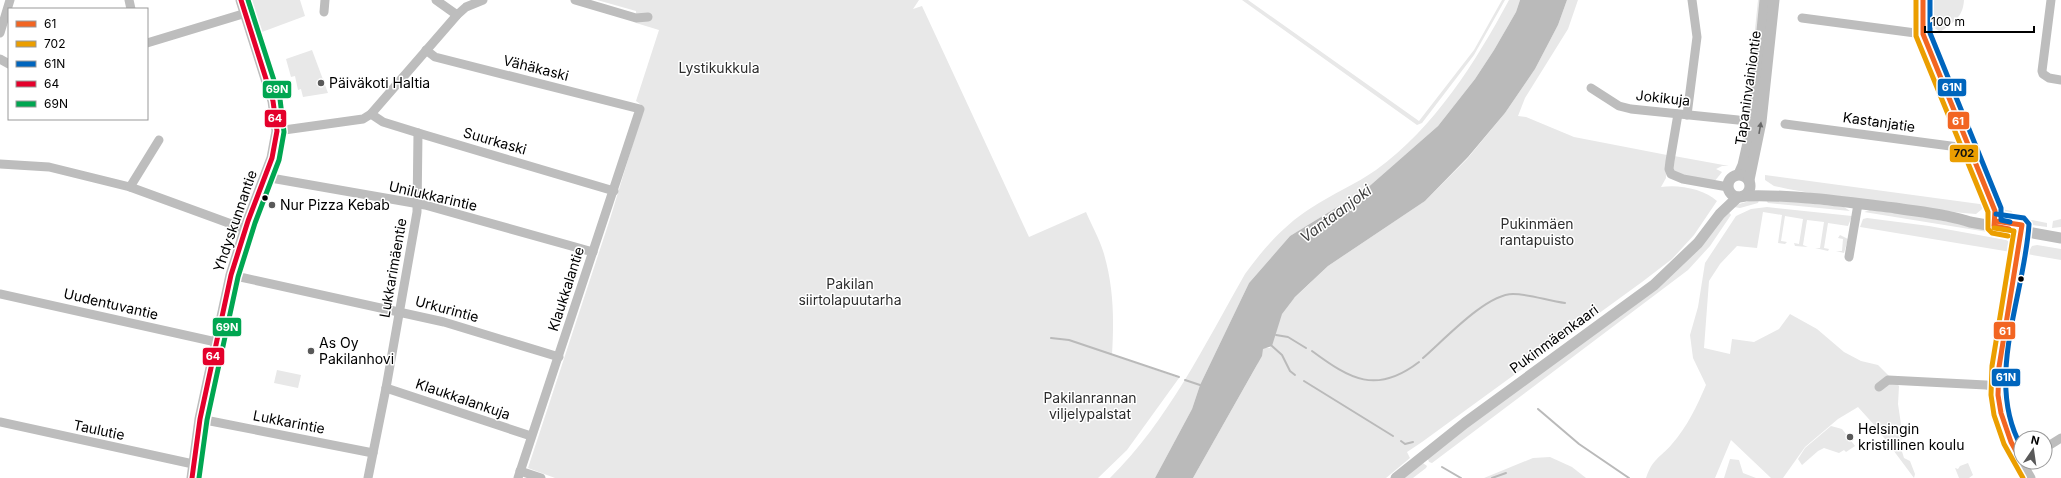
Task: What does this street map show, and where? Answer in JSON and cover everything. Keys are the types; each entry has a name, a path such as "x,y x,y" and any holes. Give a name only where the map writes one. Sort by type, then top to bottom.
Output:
{"main road":[{"name":"Yhdyskunnantie","path":"192,478 200,419 232,275 245,229 265,177 274,148 276,131 273,101 241,0"},
{"name":"Tapaninvainiontie","path":"1746,179 1743,165 1752,121 1765,0"},
{"name":"Tapaninvainiontie","path":"1746,179 1761,122 1774,0"},
{"name":"Pukinmäenkaari","path":"1396,478 1465,422 1654,285 1698,243 1720,214 1722,203 1735,193 1749,191 1746,179 1730,179 1735,193"},
{"path":"1746,179 1796,197"},
{"path":"1735,193 1796,197 1858,204 1958,218 1970,222 2061,232"},
{"path":"2022,228 2061,238"}],"street":[{"path":"0,33 10,0"},
{"path":"324,12 325,0"},
{"path":"436,0 457,15"},
{"path":"276,131 363,119 371,114 457,15 466,7 483,0"},
{"path":"575,0 636,18 648,17"},
{"path":"1692,0 1697,37 1683,114 1670,159 1669,168 1671,174 1683,179 1735,193"},
{"path":"1923,0 1923,34 1995,211 1995,224"},
{"path":"2051,0 2042,71 2043,74 2049,78 2061,80"},
{"path":"148,43 246,13"},
{"path":"1802,18 1923,34"},
{"name":"Vähäkaski","path":"426,50 435,57 640,109"},
{"name":"Jokikuja","path":"1591,88 1619,106 1738,120"},
{"name":"Klaukkalantie","path":"519,474 640,109"},
{"name":"Suurkaski","path":"371,114 383,122 614,191"},
{"name":"Kastanjatie","path":"1785,124 1958,147 1968,144"},
{"name":"Lukkarimäentie","path":"368,478 400,311 417,204 418,133"},
{"path":"130,187 159,140"},
{"path":"0,164 49,168 130,187 245,229"},
{"name":"Unilukkarintie","path":"265,177 417,204 593,252"},
{"path":"1849,257 1858,204"},
{"path":"2013,443 2001,413 1998,387 1999,367 2022,228"},
{"name":"Urkurintie","path":"232,275 400,311 444,322 559,357"},
{"name":"Uudentuvantie","path":"0,294 216,342"},
{"path":"1879,387 1888,380 1986,385 1998,387"},
{"name":"Klaukkalankuja","path":"386,388 531,436"},
{"name":"Lukkarintie","path":"200,419 373,453"},
{"name":"Taulutie","path":"0,422 193,464"},
{"path":"519,474 541,478"}],"green space":[{"path":"251,0 300,0 305,16 262,32"},
{"name":"Pakilan siirtolapuutarha","path":"597,0 919,0 913,9 922,6 1029,237 1086,212 1102,249 1110,280 1113,317 1112,355 1179,378 1127,450 1098,478 555,478 528,468 610,219 644,107 636,101 659,30 636,23 636,11"},
{"path":"1242,0 1248,0 1419,121 1474,50 1502,0 1505,0 1474,55 1422,123 1417,125"},
{"path":"1509,0 1520,0 1516,12 1475,79 1438,126 1365,190 1290,236 1249,283 1200,385 1192,409 1155,478 1110,478 1131,456 1168,407 1245,274 1259,256 1283,230 1301,215 1376,170 1417,134 1435,114 1468,70"},
{"name":"Pukinmäen rantapuisto","path":"1567,0 1578,0 1568,29 1525,98 1518,116 1526,117 1574,137 1667,155 1666,178 1661,187 1675,186 1691,188 1706,193 1717,201 1694,235 1672,259 1642,282 1407,452 1410,458 1386,478 1193,478 1257,365 1263,348 1270,348 1281,314 1288,304 1328,266 1425,201 1467,159 1505,113 1535,69 1558,25"},
{"path":"1758,0 1763,0 1749,118 1746,117"},
{"path":"1931,0 1964,0 1962,11 1957,19 1940,32 1931,25"},
{"path":"312,50 328,93 303,97 301,89 298,90 295,76 291,77 286,59"},
{"path":"1674,156 1729,166 1722,166 1716,169 1722,172 1714,182 1677,175 1673,170"},
{"path":"1765,175 1987,205 1976,214 1822,195 1774,186 1765,180"},
{"path":"1760,198 1758,203 1740,208 1734,207 1739,204"},
{"path":"1765,199 1844,207 1850,211 1768,203"},
{"path":"1767,207 1852,216 1848,226 1828,223 1824,248 1829,249 1828,251 1815,248 1820,248 1824,222 1807,220 1803,245 1808,247 1795,246 1794,243 1799,244 1803,219 1785,216 1781,241 1787,242 1785,244 1778,243 1782,215 1763,212 1757,248 1737,246 1720,264 1709,281 1704,348 1730,354 1732,339 1754,342 1779,329 1790,314 1817,329 1844,352 1861,361 1878,365 1899,386 1898,404 1903,438 1899,442 1904,458 1910,461 1915,474 1914,478 1876,427 1858,407 1838,419 1805,447 1783,478 1771,478 1731,440 1715,478 1646,478 1654,462 1672,444 1682,431 1706,385 1693,358 1690,335 1698,307 1705,263 1736,216 1751,209"},
{"path":"2001,209 2012,211 2011,216 2047,223 2047,227 2015,221 2009,218"},
{"path":"1870,210 1916,216 2005,232 2004,235 1864,212"},
{"path":"1728,211 1731,215 1710,246 1688,270 1432,463 1429,462 1428,459 1456,434 1638,302"},
{"path":"1867,218 1929,226 2006,240 2011,243 2011,252 1860,227 1863,219"},
{"path":"2061,219 2061,227 2052,228 2053,221"},
{"path":"1840,235 1848,239 1844,253 1836,251 1842,251 1843,239 1838,238"},
{"path":"2037,245 2061,249 2061,260 2027,254 2032,246"},
{"path":"277,370 301,375 298,388 274,383"},
{"path":"1831,426 1842,429 1855,446 1846,452 1844,450 1839,453 1824,448 1818,451 1802,465 1798,459 1805,448"},
{"path":"1550,457 1572,467 1586,478 1484,478 1533,458"},
{"path":"1730,459 1739,460 1743,473 1756,478 1724,478"},
{"path":"1423,463 1427,466 1426,468 1413,478 1403,478"},
{"path":"1968,463 1973,475 1969,478 1959,478 1955,468 1958,469 1960,466"}],"water":[{"name":"Vantaanjoki","path":"1520,0 1567,0 1558,25 1535,69 1505,113 1468,157 1425,201 1328,266 1295,297 1282,314 1272,346 1263,349 1262,356 1193,478 1155,478 1192,409 1200,385 1249,283 1290,236 1365,190 1438,126 1475,79 1494,50 1516,12"}],"waterway":[{"path":"1423,358 1466,319 1490,301 1502,296 1519,294 1565,303"},
{"path":"1276,335 1288,337 1306,348"},
{"path":"1051,338 1069,340 1179,377"},
{"path":"1272,346 1282,355 1290,371 1295,375"},
{"path":"1312,351 1339,369 1364,379 1376,380 1389,378 1404,372 1419,362"},
{"path":"1185,380 1200,385"},
{"path":"1304,381 1393,436"},
{"path":"1538,409 1579,444 1629,478"},
{"path":"1401,441 1405,444 1413,442"},
{"path":"1442,467 1461,478"},
{"path":"1492,478 1506,473"}],"transit line":[{"name":"64","path":"192,478 200,419 231,275 248,221 272,158 277,131 273,101 241,0"},
{"name":"69N","path":"199,478 207,420 238,277 255,223 279,160 284,132 280,99 248,0"},
{"name":"702","path":"1916,0 1916,36 1988,212 1988,229 1992,233 2008,236"},
{"name":"61","path":"1923,0 1923,34 1995,211 1994,226 2009,229"},
{"name":"61N","path":"1930,0 1930,33 2001,208 2001,220 2010,222"},
{"name":"61N","path":"1996,214 2024,218 2029,224 2026,251 2006,365 2006,393 2011,420 2015,430"},
{"name":"61","path":"1995,221 2022,225 1999,367 1998,395 2001,413 2013,446"},
{"name":"702","path":"1994,228 2014,231 1992,366 1991,395 1994,415 2004,444 2023,478"}],"place":[{"name":"Päiväkoti Haltia","path":"321,83"},
{"name":"Nur Pizza Kebab","path":"272,205"},
{"name":"As Oy Pakilanhovi","path":"311,351"},
{"name":"Helsingin kristillinen koulu","path":"1850,437"}],"park label":[{"name":"Lystikukkula","path":"719,68"},
{"name":"Pakilanrannan viljelypalstat","path":"1090,406"}]}
